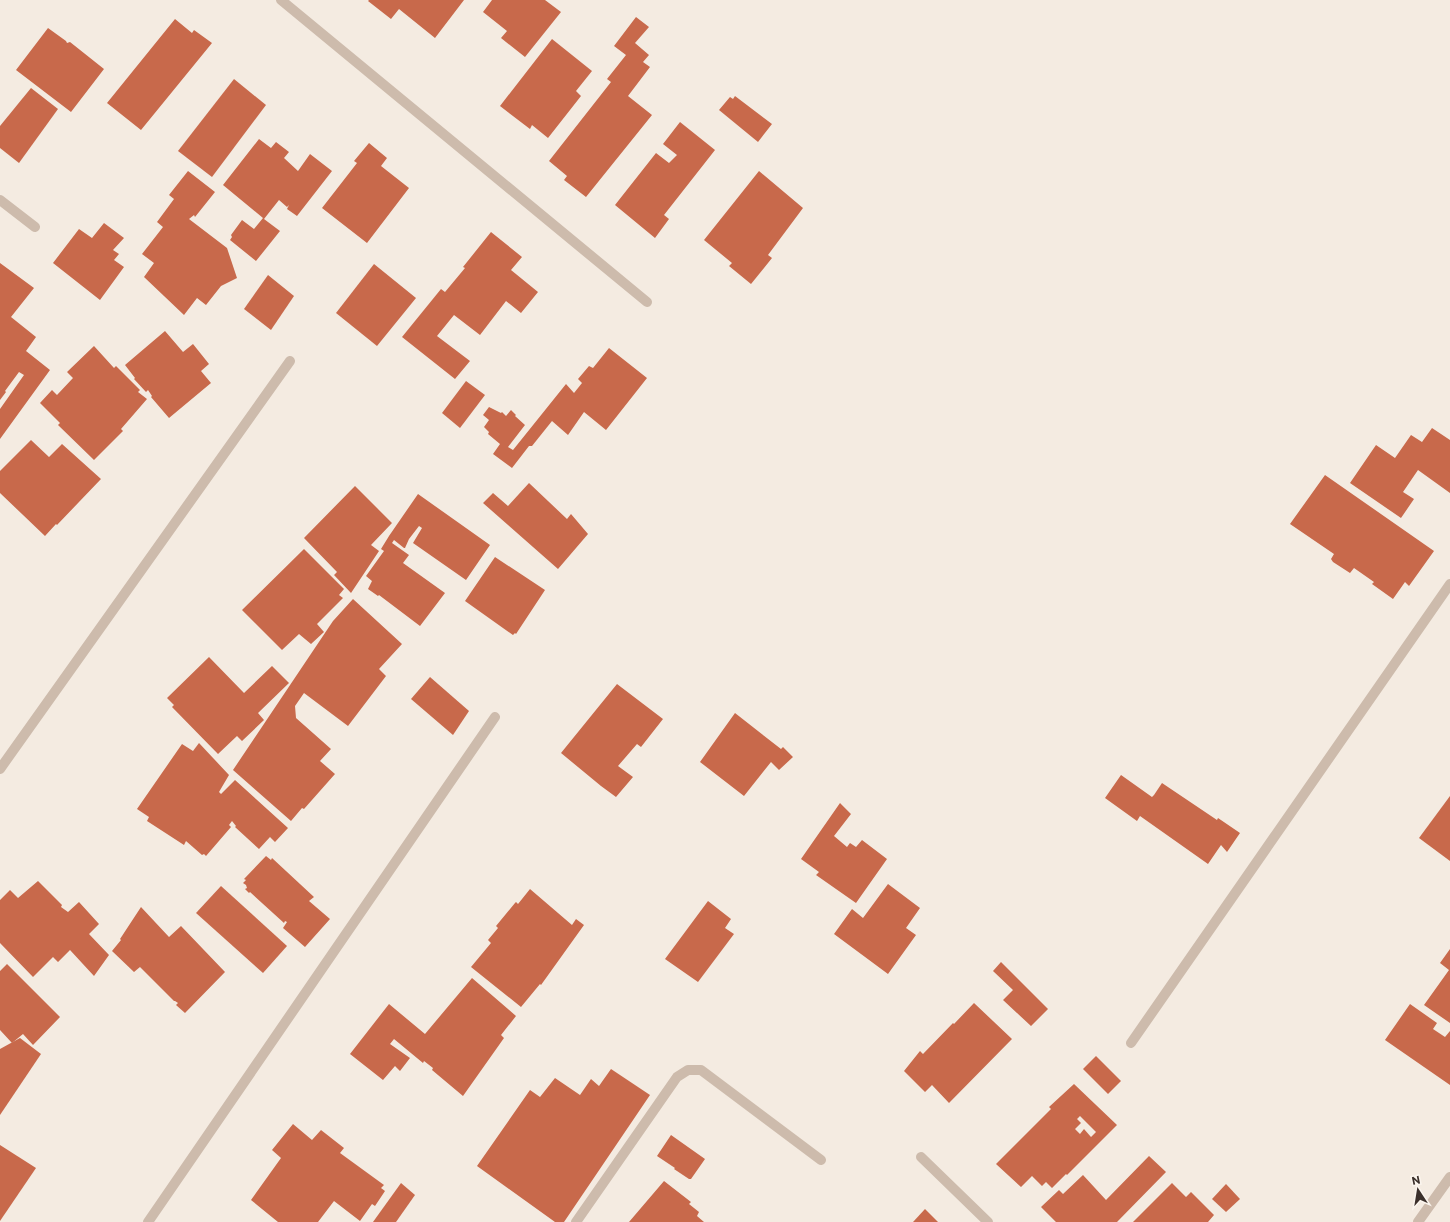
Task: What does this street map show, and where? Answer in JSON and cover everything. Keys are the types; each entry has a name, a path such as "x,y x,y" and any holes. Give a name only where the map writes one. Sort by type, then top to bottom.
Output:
{"street":[{"path":"281,0 647,302"},
{"path":"0,200 34,227"},
{"path":"0,769 290,361"},
{"path":"1131,1043 1450,584"},
{"path":"148,1222 494,717"},
{"path":"576,1222 677,1077 688,1070 702,1070 821,1160"},
{"path":"921,1157 988,1222"},
{"path":"1418,1222 1450,1177"}],"building":[{"path":"464,0 435,38 399,9 391,19 368,1"},
{"path":"492,0 545,0 561,12 525,57 501,38 507,31 483,12"},
{"path":"636,17 649,27 635,43 649,55 643,62 650,67 628,96 652,115 586,197 564,180 567,176 549,161 611,82 607,79 626,55 614,46"},
{"path":"175,19 192,33 194,30 212,43 141,130 107,103"},
{"path":"48,28 67,43 70,42 104,69 71,112 16,70"},
{"path":"552,39 592,71 576,91 581,96 548,138 532,125 530,129 500,106"},
{"path":"234,79 266,105 212,177 178,151"},
{"path":"31,88 58,109 19,163 0,148 0,126"},
{"path":"735,96 772,124 758,142 719,110 730,97 733,99"},
{"path":"680,122 715,150 664,215 669,219 655,238 615,205 656,153 669,163 677,155 663,144"},
{"path":"259,139 271,148 276,142 289,152 284,158 298,171 310,154 332,171 297,216 287,209 289,205 287,207 279,200 264,219 280,231 256,261 230,240 232,237 231,235 242,220 254,229 263,218 223,185"},
{"path":"369,143 387,158 381,166 409,188 367,243 322,208 357,163 354,161"},
{"path":"188,171 215,192 195,217 194,215 189,219 227,248 237,278 221,286 206,305 197,298 184,315 144,277 154,263 142,254 163,227 157,222 174,199 169,195"},
{"path":"759,171 803,208 768,255 772,258 751,284 729,266 732,263 704,240"},
{"path":"104,223 124,238 113,250 119,254 114,260 124,267 100,300 53,263 79,229 92,238"},
{"path":"491,232 522,257 511,270 538,292 521,313 506,301 480,335 454,315 437,336 470,361 455,379 402,337 441,289 445,292 465,268 463,267"},
{"path":"0,263 34,288 11,317 36,337 26,351 50,370 0,439 0,409 24,375 19,372 0,400"},
{"path":"374,264 416,298 377,346 336,313"},
{"path":"268,275 294,296 271,330 244,309"},
{"path":"165,331 183,352 193,344 209,364 201,371 211,383 169,418 151,397 152,396 148,390 146,392 134,379 135,378 125,365"},
{"path":"94,346 114,368 116,366 140,390 138,392 147,399 121,429 123,431 94,460 58,425 60,423 40,403 52,390 57,395 73,378 67,372"},
{"path":"609,348 647,378 606,430 584,412 568,435 552,421 532,446 529,446 512,468 493,454 500,444 488,434 489,432 484,427 489,420 483,415 489,407 501,413 502,412 506,416 511,410 525,425 508,447 513,450 566,384 574,393 582,383 578,379 589,366 593,368"},
{"path":"466,381 485,395 460,428 442,413"},
{"path":"1432,428 1450,440 1450,493 1418,470 1403,492 1414,499 1401,518 1350,483 1376,445 1395,458 1411,435 1422,442"},
{"path":"31,440 49,457 62,444 101,479 45,536 0,493 0,471"},
{"path":"1325,475 1434,551 1409,586 1405,582 1393,599 1372,584 1374,582 1354,568 1350,573 1333,562 1331,559 1334,554 1290,524"},
{"path":"529,483 567,519 571,514 588,534 558,569 483,503 493,493 508,506"},
{"path":"355,486 392,523 371,545 379,551 351,593 334,575 337,572 304,538"},
{"path":"418,494 490,545 466,580 413,543 422,528 419,526 409,539 405,548 394,540 392,543 409,555 403,563 445,593 420,626 379,595 378,596 368,589 372,581 366,576 384,551 381,549"},
{"path":"304,549 344,589 339,595 343,598 317,624 324,632 311,644 299,634 282,650 242,610"},
{"path":"495,557 545,590 516,634 515,633 513,635 465,601"},
{"path":"353,599 402,644 379,669 386,676 348,726 304,693 295,706 296,718 331,749 320,761 335,774 304,809 302,808 291,821 233,770 333,621"},
{"path":"209,657 244,693 272,666 289,683 258,713 264,720 242,741 237,736 218,754 172,707 174,705 167,698"},
{"path":"430,677 469,711 453,735 411,699"},
{"path":"617,684 663,719 641,747 637,744 618,766 633,777 616,797 561,753"},
{"path":"735,713 781,749 783,747 793,757 779,770 771,762 744,796 700,762"},
{"path":"199,743 229,775 219,792 221,794 235,780 288,828 275,842 270,837 259,849 235,827 236,826 232,821 229,825 231,827 206,856 204,854 202,855 186,841 184,845 147,821 149,817 137,809 182,744 193,751"},
{"path":"1121,775 1152,797 1162,783 1217,820 1218,818 1240,833 1227,852 1221,845 1208,864 1140,816 1137,821 1105,798"},
{"path":"1450,796 1450,861 1419,838"},
{"path":"840,803 851,814 834,836 847,847 850,843 856,847 862,840 887,859 856,903 816,875 819,872 801,859"},
{"path":"266,856 271,860 272,858 314,897 309,901 330,919 305,947 283,928 287,922 285,921 284,923 245,889 247,888 243,883 246,880 244,879"},
{"path":"38,881 62,905 61,907 68,912 79,902 99,924 89,934 109,955 94,976 70,950 58,962 53,957 33,977 0,943 0,900 10,890 18,898"},
{"path":"888,884 920,908 906,928 916,935 888,974 834,934 852,909 863,918"},
{"path":"221,886 287,946 263,973 196,913"},
{"path":"530,889 572,925 576,919 584,925 541,985 540,984 521,1007 471,967 491,943 488,940 498,928 496,926 515,903 516,902 518,904"},
{"path":"708,901 731,919 725,928 734,934 698,982 665,959"},
{"path":"141,907 169,937 181,926 225,972 185,1013 176,1005 178,1003 174,1001 140,967 134,972 112,951 121,940 120,939"},
{"path":"1450,949 1450,1023 1424,1005 1449,970 1440,963"},
{"path":"1001,962 1048,1009 1031,1026 1003,1000 1013,990 993,971"},
{"path":"7,964 60,1017 33,1045 23,1034 12,1043 0,1030 0,971"},
{"path":"472,978 516,1016 501,1035 504,1038 463,1096 432,1070 433,1068 424,1061 423,1063 394,1039 390,1044 410,1058 400,1071 395,1066 383,1080 350,1054 389,1004 425,1034"},
{"path":"974,1003 1012,1039 949,1103 932,1085 925,1092 904,1071 920,1051 923,1054"},
{"path":"1410,1004 1437,1023 1433,1029 1445,1037 1450,1031 1450,1085 1385,1040"},
{"path":"20,1038 41,1054 0,1115 0,1049"},
{"path":"1096,1056 1121,1081 1108,1094 1083,1069"},
{"path":"611,1069 650,1095 564,1222 555,1222 477,1166 530,1090 540,1097 555,1078 580,1095 591,1079 599,1086"},
{"path":"1074,1084 1117,1125 1052,1188 1046,1182 1042,1186 1032,1176 1021,1187 996,1164 1051,1109 1049,1107","holes":["1080,1116 1096,1132 1091,1137 1084,1129 1080,1134 1075,1129 1081,1123 1077,1119"]},
{"path":"293,1124 312,1140 321,1130 344,1148 340,1153 384,1185 381,1188 385,1191 375,1206 372,1204 360,1221 334,1201 318,1222 278,1222 251,1200 281,1158 272,1150"},
{"path":"671,1135 705,1159 691,1179 674,1169 675,1168 657,1156"},
{"path":"0,1145 36,1168 0,1221"},
{"path":"1149,1156 1166,1172 1117,1222 1056,1222 1041,1207 1059,1190 1063,1194 1083,1175 1106,1200"},
{"path":"664,1181 691,1202 689,1204 699,1212 697,1216 704,1222 629,1222"},
{"path":"401,1183 415,1195 396,1222 373,1222"},
{"path":"1172,1183 1186,1197 1191,1192 1214,1215 1208,1222 1133,1222"},
{"path":"1226,1184 1240,1199 1226,1212 1212,1199"},
{"path":"925,1209 938,1222 913,1222"}]}
